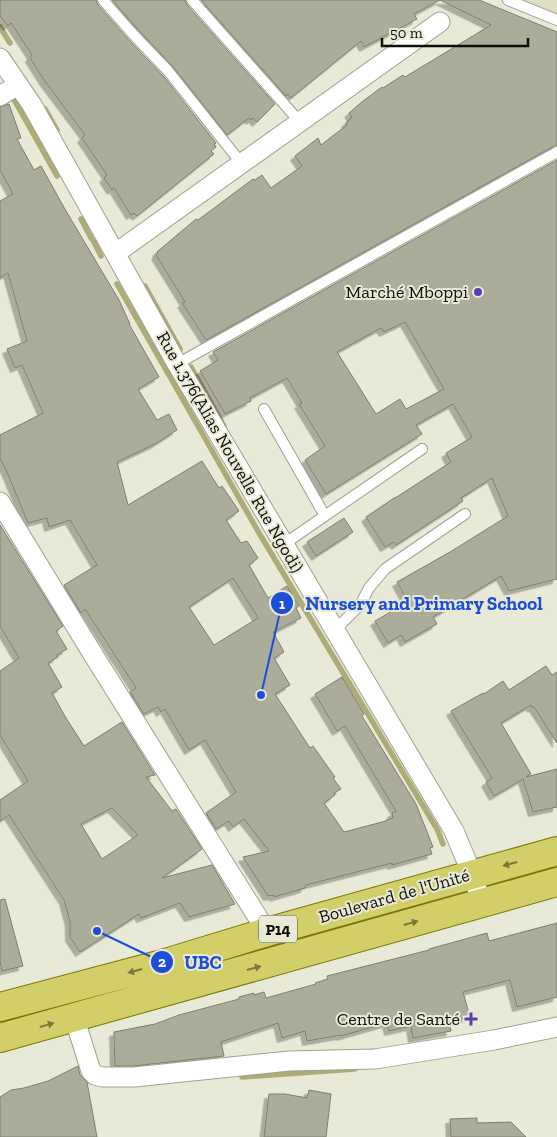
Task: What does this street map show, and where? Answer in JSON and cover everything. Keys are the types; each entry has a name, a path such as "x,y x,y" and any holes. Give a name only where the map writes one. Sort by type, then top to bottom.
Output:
{"main road":[{"name":"Boulevard de l'Unité","path":"0,1008 162,964 267,932 557,851"},
{"name":"Boulevard de l'Unité","path":"0,1038 557,882"}],"street":[{"path":"116,253 440,22"},
{"name":"Rue 1.376(Alias Nouvelle Rue Ngodi)","path":"0,58 32,106 177,364 454,831 482,903"},
{"path":"0,96 18,85"},
{"path":"0,502 267,932"},
{"path":"74,1017 91,1071 95,1075 102,1077 134,1077 289,1061 375,1059 494,1040 557,1027"}],"lane":[{"path":"103,0 170,72 242,164"},
{"path":"192,0 300,122"},
{"path":"508,0 557,20"},
{"path":"177,364 557,152"},
{"path":"264,409 325,516"},
{"path":"284,544 422,449"},
{"path":"335,630 360,605 369,588 385,569 465,514"}],"shaded area":[{"path":"500,0 557,0 557,21"}],"building":[{"path":"0,0 96,0 98,5 126,37 164,77 216,143 214,144 216,147 211,151 214,154 137,216 134,213 131,215 114,188 112,190 104,178 107,175 82,138 85,135 44,80 30,58 32,55 11,23 8,26 0,16"},
{"path":"112,0 185,0 187,5 275,104 257,122 253,118 251,120 249,118 227,135 174,68"},
{"path":"201,0 440,0 414,14 417,19 364,47 361,41 291,98 288,94 286,96"},
{"path":"440,0 479,0 557,32 557,145 206,340 182,303 185,302 156,255 157,252 196,219 198,220 253,179 255,180 262,175 271,188 302,166 295,156 318,138 321,145 347,125 346,123 352,117 349,113 363,101 382,87 403,75 405,77 491,25"},
{"path":"9,104 21,138 17,139 34,170 41,166 119,300 129,324 159,377 138,389 157,420 169,414 177,430 155,444 117,462 128,505 202,461 219,488 222,486 239,511 226,520 241,543 247,541 258,558 249,565 268,598 287,586 299,606 296,608 301,618 273,632 284,652 274,658 290,685 275,694 310,748 313,746 335,777 333,778 341,789 324,803 344,832 386,821 393,818 392,813 396,811 345,726 337,731 315,694 342,677 364,714 362,716 416,804 433,847 430,848 432,854 306,885 305,888 274,897 274,895 268,896 243,857 269,851 244,819 233,827 229,821 216,829 206,813 236,792 205,740 189,750 165,709 161,712 158,707 144,714 130,692 136,688 85,609 81,613 64,585 97,565 70,520 49,527 47,518 28,523 0,459 0,435 43,413 22,365 15,368 7,349 27,341 8,273 0,278 0,201 13,194 0,170 0,107","holes":["233,578 258,618 214,645 189,607"]},
{"path":"557,160 557,579 509,591 501,576 433,617 437,624 405,642 401,635 388,643 375,621 408,602 397,582 508,516 492,478 461,498 463,501 396,545 394,542 385,547 366,517 451,462 446,453 472,437 453,404 416,425 422,434 326,494 305,460 325,446 299,404 302,403 287,378 250,398 251,401 225,414 200,371 218,360 213,352","holes":["405,322 444,389 406,409 400,399 376,414 337,352 381,328 384,332"]},
{"path":"344,518 353,532 316,556 307,542"},
{"path":"0,525 63,626 56,631 67,649 48,663 62,687 52,693 66,718 84,746 122,722 155,775 146,777 172,811 176,809 202,849 162,878 212,865 235,904 189,917 180,903 141,918 139,914 80,952 70,937 70,922 64,900 9,815 0,821 0,800 28,781 0,735 0,671 19,658 0,626","holes":["112,808 138,835 102,859 81,824"]},
{"path":"546,666 552,675 557,672 557,743 531,705 501,723 531,774 526,777 557,769 557,807 533,812 523,779 494,796 486,782 492,778 451,711 484,694 503,681 509,690"},
{"path":"5,899 23,966 2,971 0,961 0,900"},
{"path":"557,923 557,997 517,1007 510,980 463,992 470,1017 449,1022 451,1031 413,1038 411,1026 389,1031 387,1023 341,1036 307,1041 305,1031 282,1038 278,1023 221,1042 224,1056 133,1066 115,1066 114,1032 155,1024 254,993 254,995 264,992 266,998 316,984 328,979 327,976 487,933 489,941"},
{"path":"78,1066 80,1075 87,1082 97,1137 0,1137 0,1097 11,1090 48,1081"},
{"path":"309,1090 331,1094 326,1137 264,1137 269,1094 285,1094 307,1098"},
{"path":"477,1118 477,1123 511,1122 526,1137 451,1137 450,1119"}],"waterway":[{"path":"0,27 10,43"},
{"path":"12,96 57,176"},
{"path":"45,109 57,130"},
{"path":"81,219 91,238"},
{"path":"93,240 101,256"},
{"path":"117,284 259,533 437,829 443,844"},
{"path":"145,286 180,349"},
{"path":"191,367 224,426"},
{"path":"242,1077 355,1069"}],"place":[{"name":"Marché Mboppi","path":"478,292"},
{"name":"Nursery and Primary School","path":"261,695"},
{"name":"UBC","path":"97,931"},
{"name":"Centre de Santé","path":"471,1019"}]}
